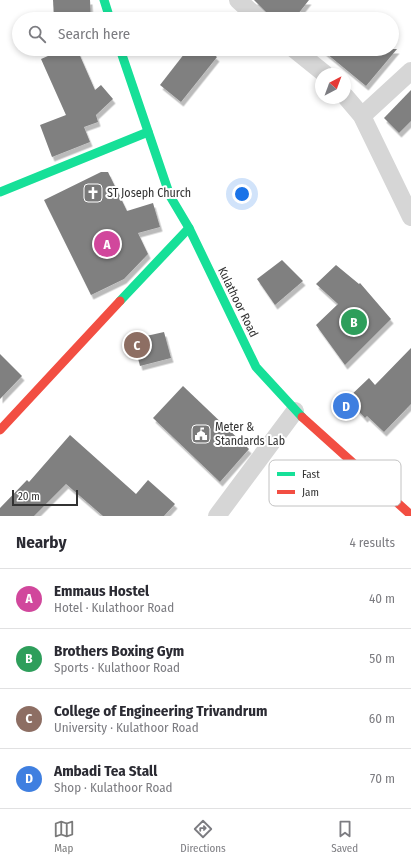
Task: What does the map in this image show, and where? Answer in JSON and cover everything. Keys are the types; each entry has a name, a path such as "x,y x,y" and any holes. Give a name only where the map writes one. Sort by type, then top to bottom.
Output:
{"main road":[{"path":"104,0 108,12"},
{"name":"Kulathoor Road","path":"122,56 170,196 189,228 256,367 295,411 350,460"},
{"path":"0,192 148,132"},
{"path":"0,430 189,228"},
{"name":"Kulathoor Road","path":"401,505 411,514"}],"street":[{"path":"238,0 251,12"},
{"path":"303,56 318,68"},
{"path":"362,116 411,71"},
{"path":"351,103 362,116 411,217"},
{"path":"217,516 295,411"}],"building":[{"path":"53,0 90,0 91,12 54,12"},
{"path":"254,0 309,0 300,12 266,12"},
{"path":"48,56 80,56 95,90 101,85 113,99 96,115 98,122 84,127 90,142 52,157 40,125 66,115 41,59"},
{"path":"183,56 217,57 181,102 160,85"},
{"path":"330,56 391,56 366,86 351,74 351,68 344,68"},
{"path":"411,90 411,121 399,133 384,118"},
{"path":"101,172 108,172 127,211 153,203 160,227 138,233 148,254 124,279 91,295 44,200"},
{"path":"282,260 303,281 275,305 257,279"},
{"path":"336,265 359,284 360,283 391,319 345,365 316,325 338,304 316,284"},
{"path":"164,332 171,358 140,366 133,339"},
{"path":"411,348 411,404 384,432 367,416 365,418 347,399 369,378 375,385"},
{"path":"0,354 22,376 0,399"},
{"name":"Meter & Standards Lab","path":"183,386 249,449 220,482 153,418"},
{"path":"70,435 136,494 148,480 175,504 164,516 103,516 66,484 34,516 0,516 0,508 27,480 29,482"}],"traffic: fast":[{"path":"104,0 108,12"},
{"path":"122,56 170,196 189,228 256,367 302,417"},
{"path":"0,192 148,132"},
{"path":"120,301 189,228"}],"traffic: jam":[{"path":"0,430 120,301"},
{"path":"302,417 350,460"},
{"path":"401,506 411,515"}],"place":[{"name":"ST Joseph Church","path":"93,193"},
{"name":"Emmaus Hostel","path":"107,244"},
{"name":"Brothers Boxing Gym","path":"354,322"},
{"name":"College of Engineering Trivandrum","path":"137,345"},
{"name":"Ambadi Tea Stall","path":"346,406"},
{"name":"Meter & Standards Lab","path":"201,434"}]}
